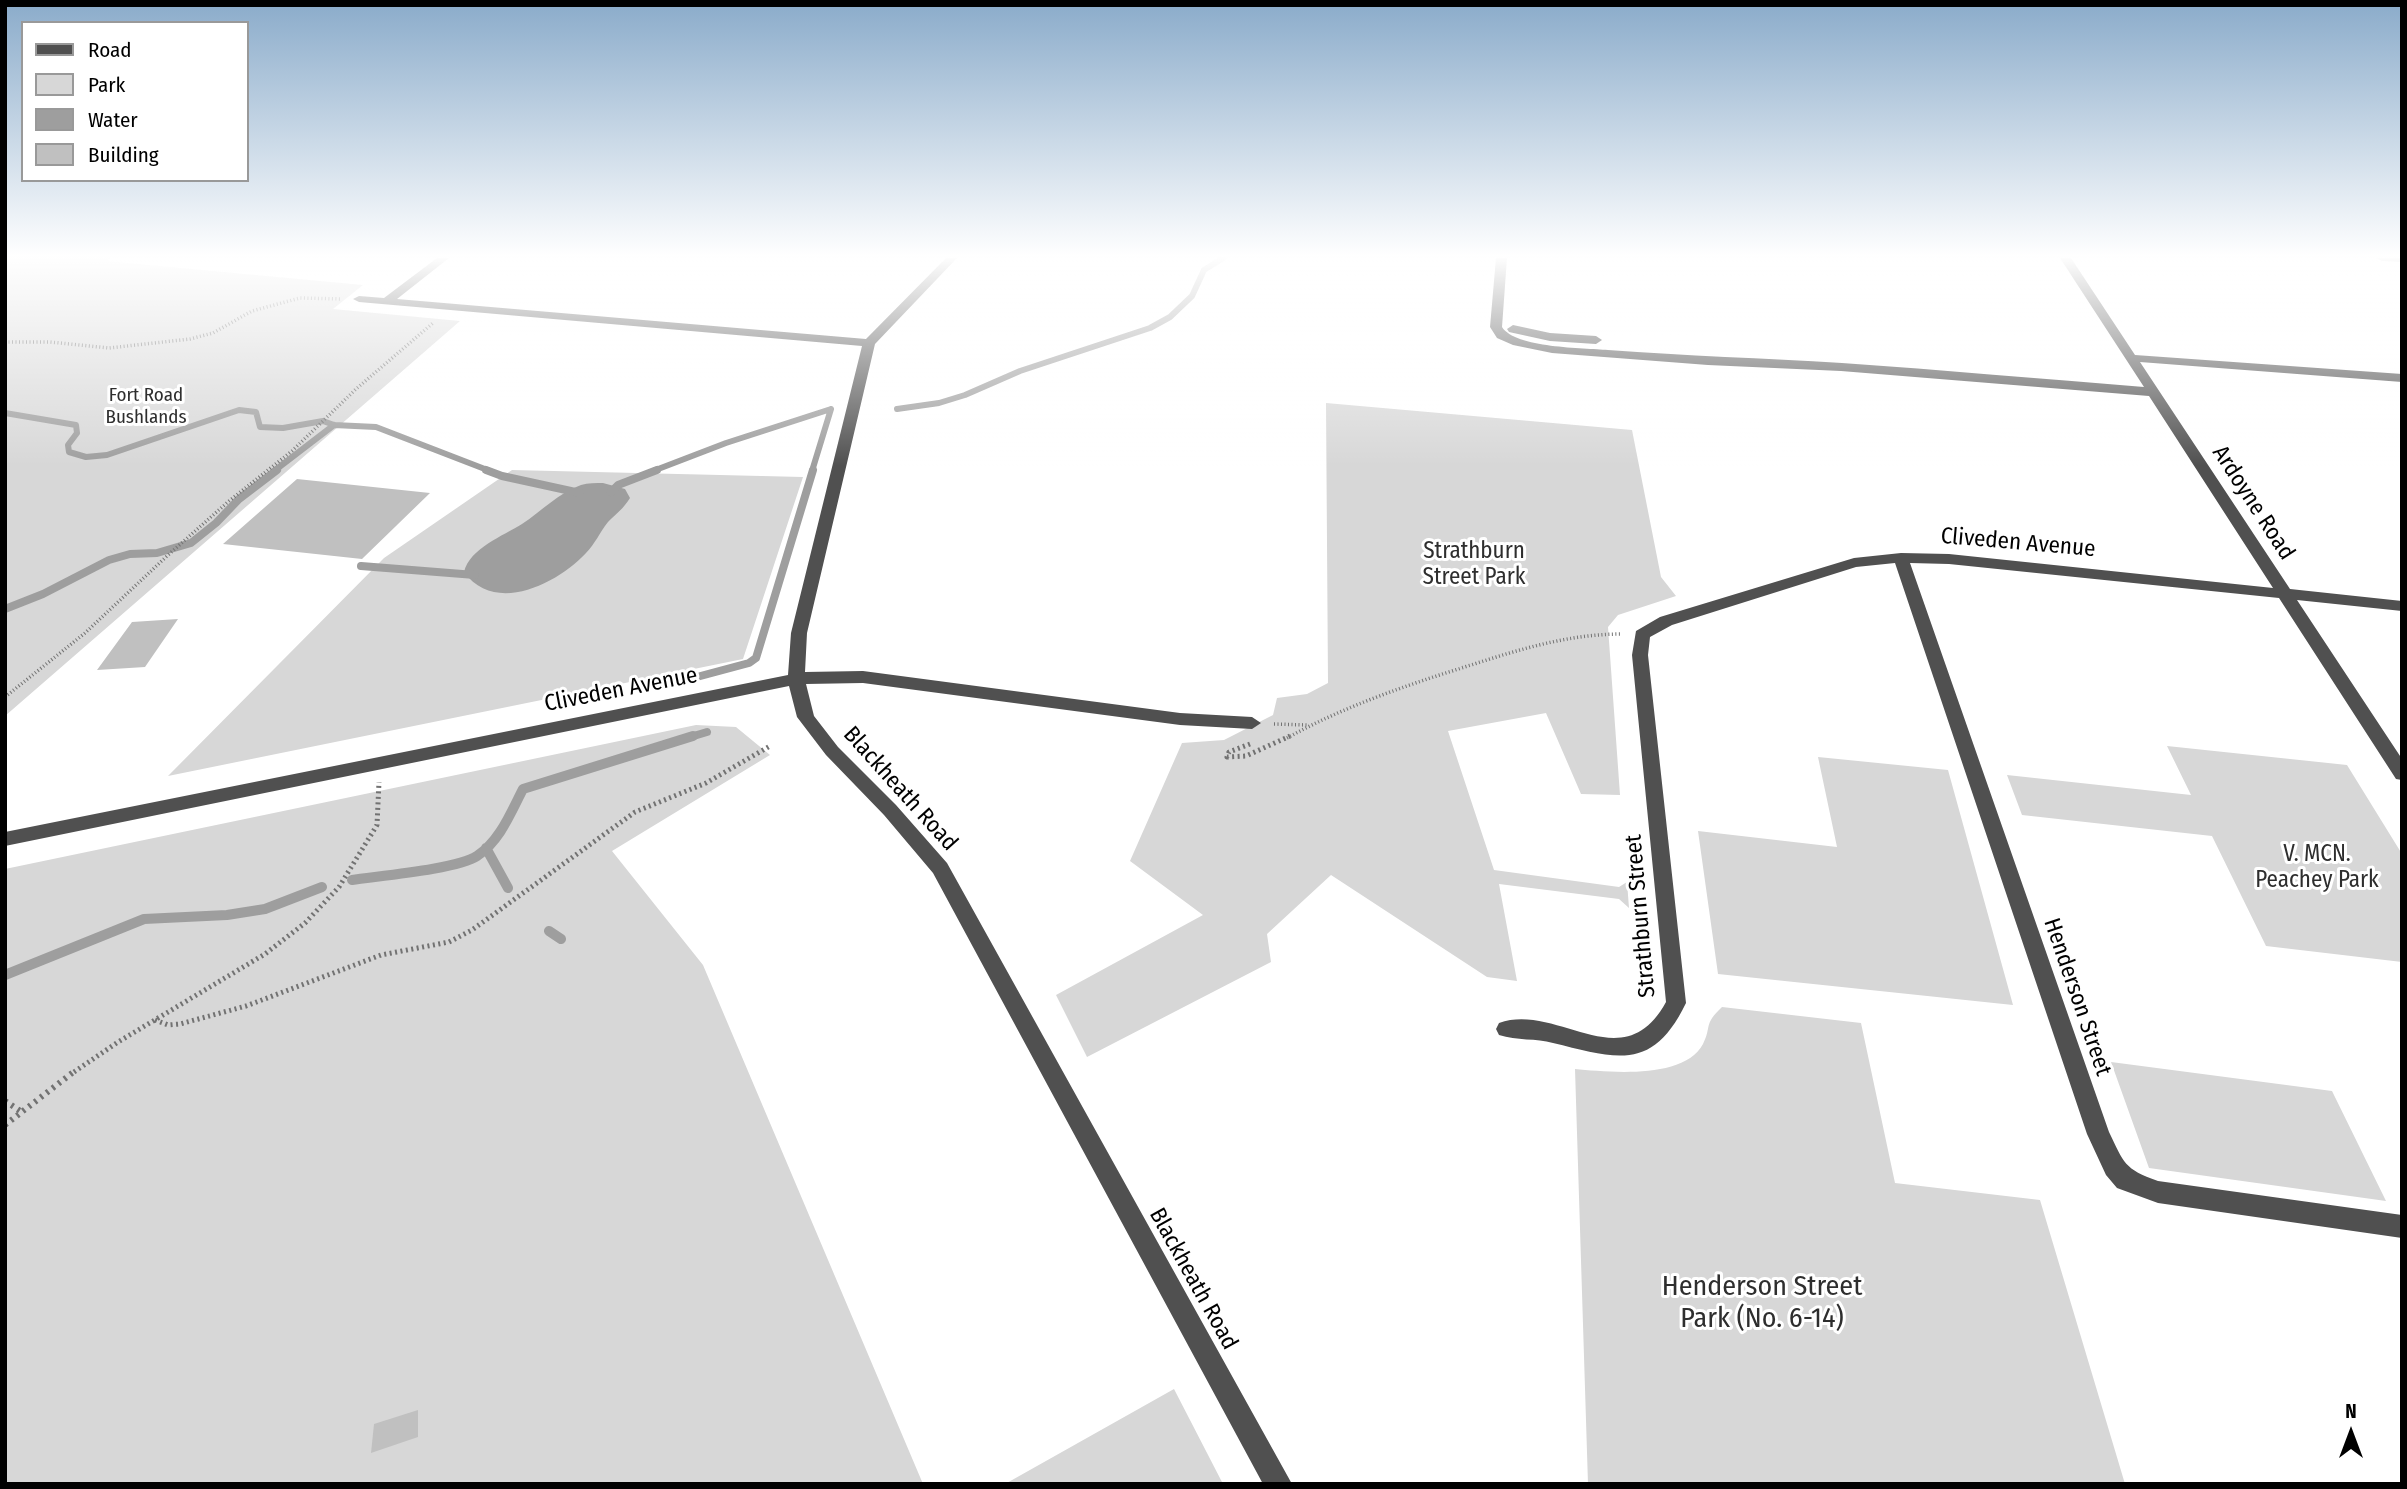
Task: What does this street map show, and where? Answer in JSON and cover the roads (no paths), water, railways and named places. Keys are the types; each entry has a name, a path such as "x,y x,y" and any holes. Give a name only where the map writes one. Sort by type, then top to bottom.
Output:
{"street":[{"path":"690,327 869,343 884,327"},
{"path":"1496,327 1501,335 1536,347 1551,343 2153,392"},
{"name":"Ardoyne Road","path":"2110,327 2402,774"},
{"name":"Blackheath Road","path":"869,343 799,633 796,679 806,717 832,751 890,810 940,867 1278,1484"},
{"path":"1707,356 1763,353"},
{"path":"2130,358 2402,378"},
{"name":"Cliveden Avenue","path":"1642,635 1666,621 1854,563 1901,558 1949,559 2402,606"},
{"name":"Henderson Street","path":"1901,558 2098,1134 2114,1167 2125,1180 2158,1192 2402,1227"},
{"name":"Strathburn Street","path":"1507,1029 1547,1032 1594,1046 1626,1045 1652,1038 1668,1020 1675,1003 1640,655 1642,635"},
{"name":"Cliveden Avenue","path":"5,839 796,679 823,676 863,677 1180,719 1252,723"}],"water":[{"path":"603,483 625,489 630,498 608,522 586,553 559,575 543,584 509,593 492,592 477,585 464,572 467,564 480,549 522,524 565,493 581,485"}],"waterway":[{"path":"897,409 939,403 965,395 1020,371 1151,327"},
{"path":"653,471 726,443 831,409 812,471"},
{"path":"5,413 76,425 77,433 68,445 69,452 86,457 107,455 239,410 256,412 260,427 283,428 323,421 334,425"},
{"path":"274,471 334,425"},
{"path":"334,425 376,427 490,471"},
{"path":"5,609 43,594 109,560 130,554 157,553 191,543 216,523 239,499 277,470"},
{"path":"486,470 580,493"},
{"path":"611,492 618,485 657,470"},
{"path":"693,678 749,663 756,658 813,470"},
{"path":"361,566 475,575"},
{"path":"687,738 707,732"},
{"path":"486,849 504,826 523,789 693,736"},
{"path":"352,880 453,865 467,861 486,849"},
{"path":"486,849 508,888"},
{"path":"5,975 144,919 227,915 265,909 322,887"},
{"path":"549,931 561,939"}],"park label":[{"name":"Fort Road Bushlands","path":"146,407"},
{"name":"Strathburn Street Park","path":"1474,565"},
{"name":"V. MCN. Peachey Park","path":"2317,868"},
{"name":"Henderson Street Park (No. 6-14)","path":"1762,1303"}]}
